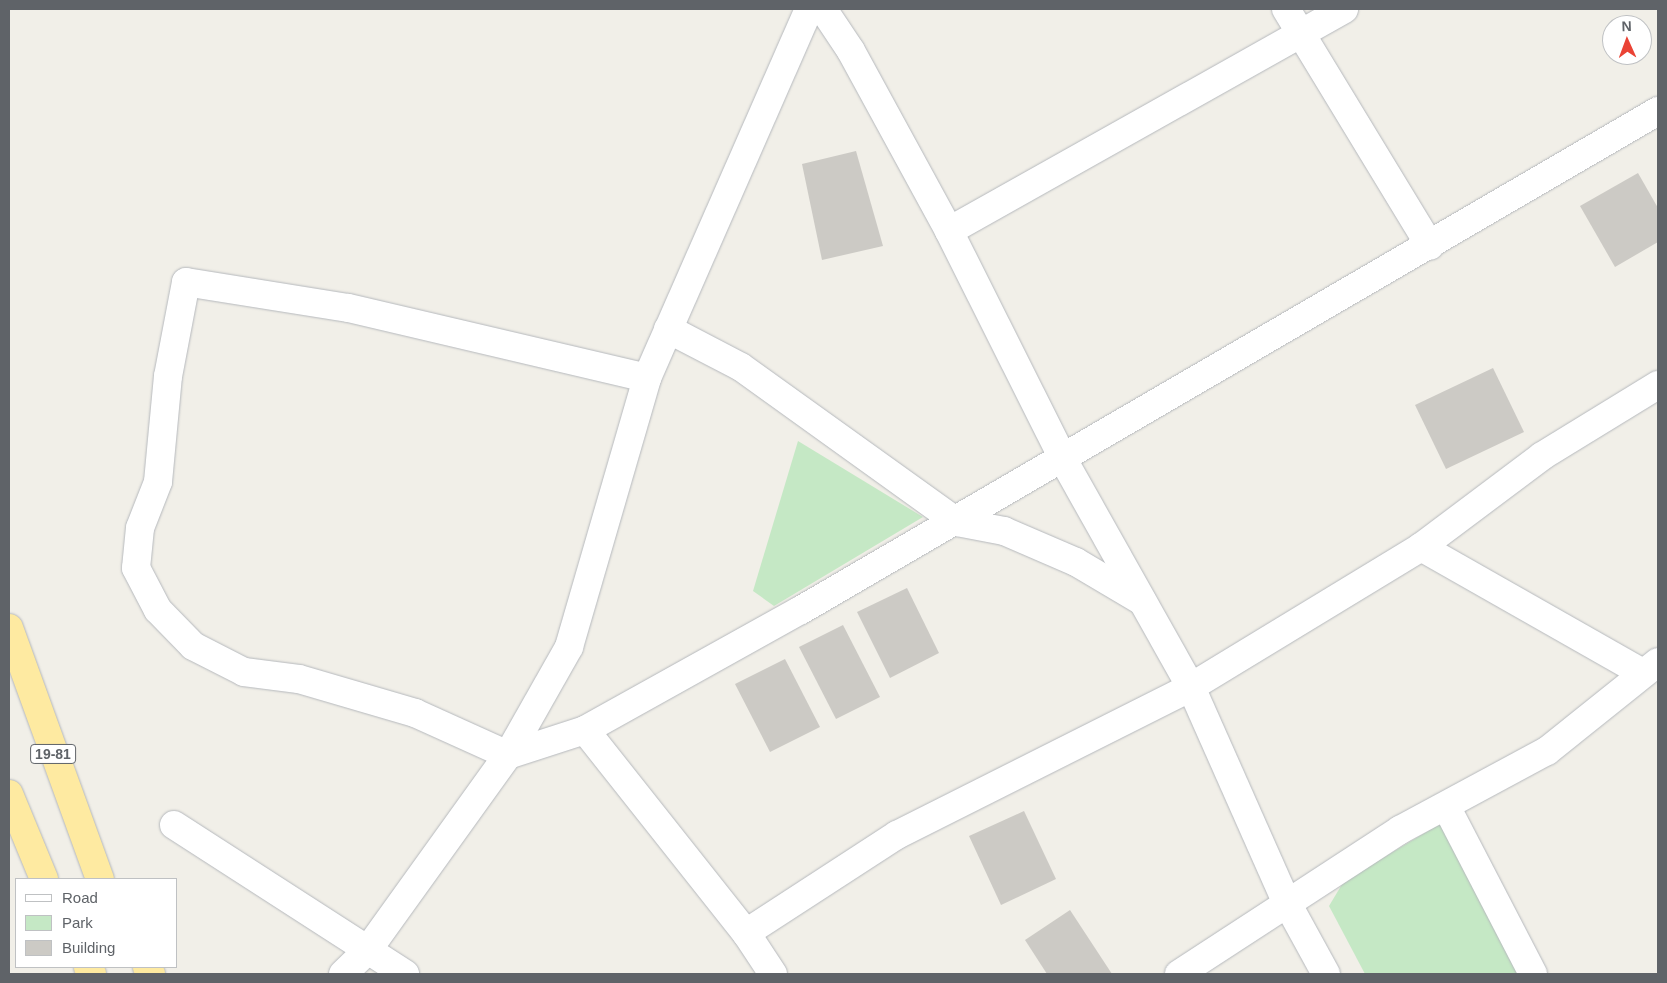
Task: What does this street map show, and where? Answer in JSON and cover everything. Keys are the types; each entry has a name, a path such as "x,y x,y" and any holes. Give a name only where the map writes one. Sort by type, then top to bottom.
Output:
{"highway":[{"name":"19-81","path":"9,628 100,878"},
{"path":"9,794 44,878"}],"street":[{"path":"343,974 367,951 508,755 569,647 647,378 809,9"},
{"path":"822,9 851,50 949,231 1064,461 1191,687 1286,901 1326,974"},
{"path":"1286,9 1430,246"},
{"path":"949,231 1344,9"},
{"path":"647,378 348,308 186,282 168,376 158,482 140,528 136,568 158,610 193,646 244,672 299,679 415,713 508,755 585,730 957,522 1658,111"},
{"path":"668,330 741,367 957,522 1004,531 1076,562 1142,601"},
{"path":"746,933 897,835 1191,687 1421,547 1542,456 1658,385"},
{"path":"1179,974 1286,901 1446,806 1547,751 1651,668 1421,547"},
{"path":"585,730 746,933 773,974"},
{"path":"1446,806 1533,974"},
{"path":"174,825 405,974"}],"green space":[{"path":"798,441 923,517 774,606 753,591"},
{"path":"1453,816 1531,974 1365,974 1329,906 1344,881"}],"building":[{"path":"856,151 883,246 822,260 802,164"},
{"path":"1638,173 1658,208 1658,242 1615,267 1580,206"},
{"path":"1493,368 1524,432 1446,469 1415,405"},
{"path":"907,588 939,653 890,678 857,612"},
{"path":"843,625 880,697 836,719 799,647"},
{"path":"785,659 820,727 770,752 735,684"},
{"path":"1024,811 1056,879 1001,905 969,836"},
{"path":"1070,910 1112,974 1047,974 1025,940"}]}
